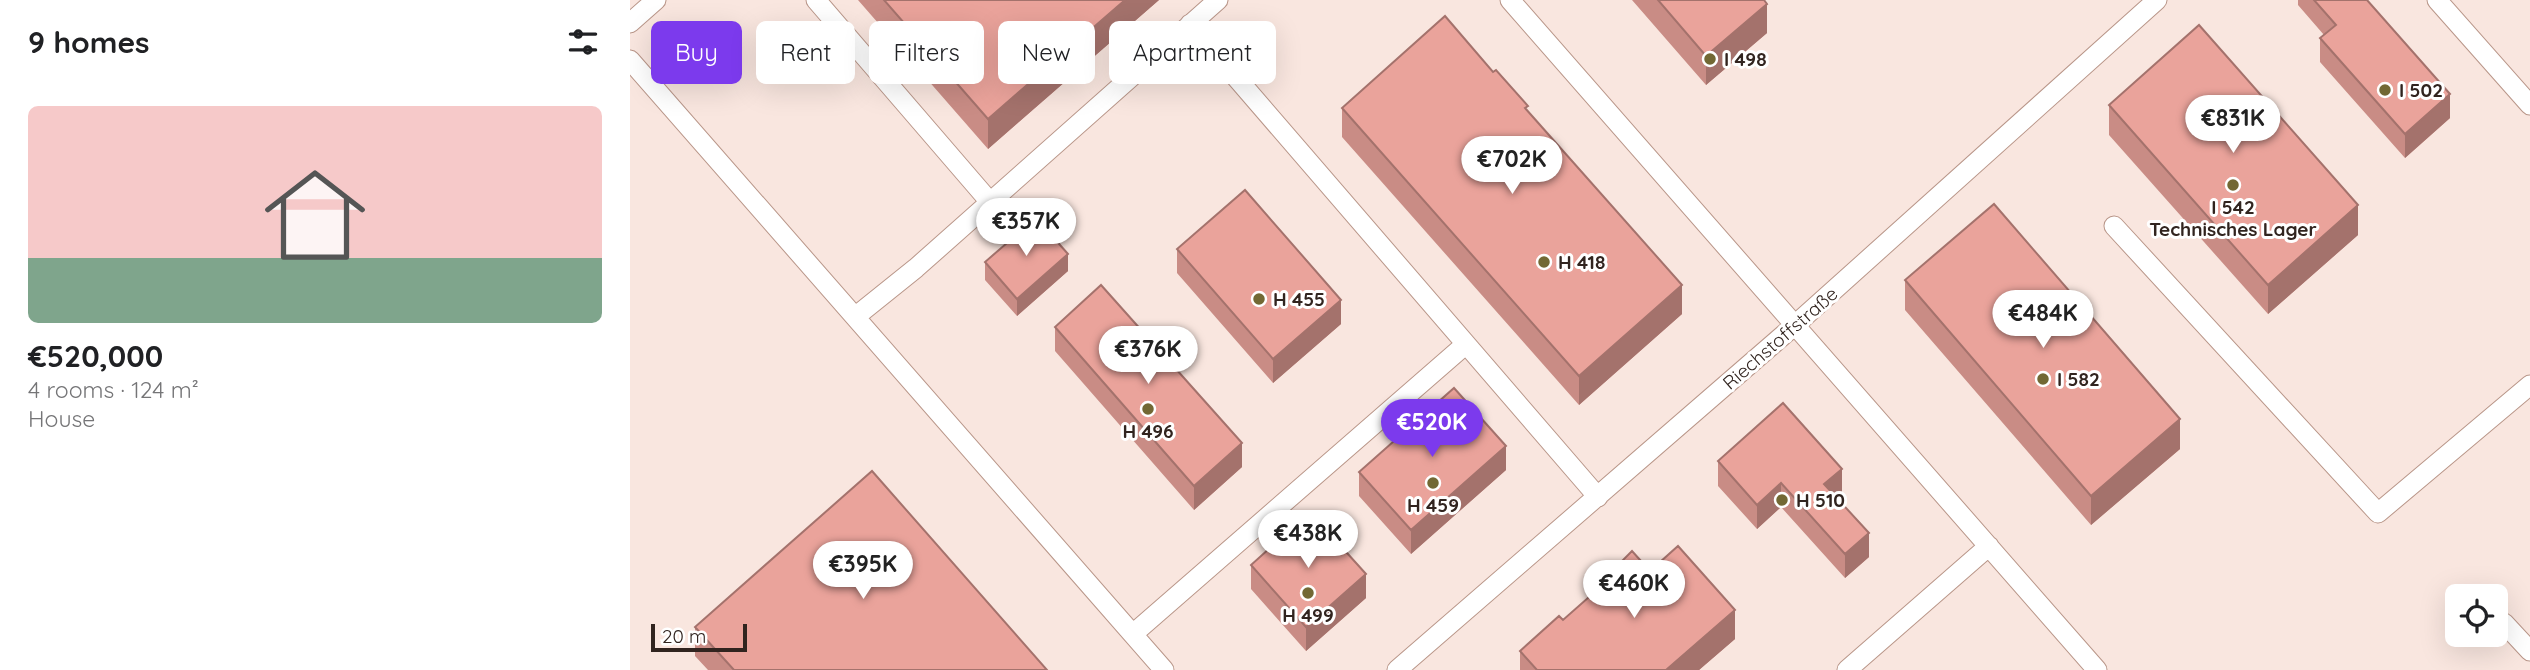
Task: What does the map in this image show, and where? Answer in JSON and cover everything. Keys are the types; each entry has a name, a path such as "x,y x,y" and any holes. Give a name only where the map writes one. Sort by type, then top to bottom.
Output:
{"lane":[{"path":"630,23 656,0"},
{"path":"816,0 990,202"},
{"path":"1194,21 1218,0"},
{"path":"1510,0 2097,670"},
{"name":"Riechstoffstraße","path":"1397,670 1795,325 2157,0"},
{"path":"2437,0 2530,104"},
{"path":"630,60 1164,670"},
{"path":"855,317 916,268 1123,84"},
{"path":"1242,84 1598,497"},
{"path":"2114,226 2378,513 2530,385"},
{"path":"1133,634 1466,344"},
{"path":"1847,670 1989,546"},
{"path":"2508,627 2530,651"}],"shaded area":[{"path":"630,0 2530,0 2530,670 630,670"}],"building":[{"path":"884,0 1125,0 1095,26 1095,21 998,21 998,84 1028,84 988,119 957,84 984,84 984,21 902,21"},
{"path":"1658,0 1764,0 1767,4 1706,56"},
{"name":"I 502","path":"2314,0 2367,0 2450,94 2405,134 2320,38 2336,25"},
{"name":"H 418","path":"1445,16 1493,72 1496,70 1528,106 1525,108 1682,285 1579,376 1342,108"},
{"name":"I 542 Technisches Lager","path":"2199,25 2358,205 2268,285 2109,105"},
{"name":"H 455","path":"1245,190 1341,300 1273,359 1177,249"},
{"name":"I 582","path":"1994,204 2180,419 2091,496 1905,280"},
{"path":"1036,218 1068,254 1017,299 985,262"},
{"name":"H 496","path":"1101,285 1242,443 1194,486 1055,327"},
{"name":"H 459","path":"1454,388 1506,446 1411,530 1359,472"},
{"path":"1783,403 1842,469 1824,484 1869,533 1845,554 1781,483 1757,505 1718,461"},
{"path":"872,471 1047,670 734,670 695,627"},
{"name":"H 499","path":"1310,512 1366,574 1306,627 1251,565"},
{"path":"1678,546 1735,610 1666,670 1537,670 1520,651 1559,616 1563,620 1597,590 1593,586 1609,571 1613,576 1626,564 1623,560 1632,551 1650,571"}],"place":[{"name":"I 498","path":"1710,59"},
{"name":"I 502","path":"2385,90"},
{"name":"I 542 Technisches Lager","path":"2233,185"},
{"name":"H 418","path":"1544,262"},
{"name":"H 455","path":"1259,299"},
{"name":"I 582","path":"2043,379"},
{"name":"H 496","path":"1148,409"},
{"name":"H 459","path":"1433,483"},
{"name":"H 510","path":"1782,500"},
{"name":"H 499","path":"1308,593"}]}
